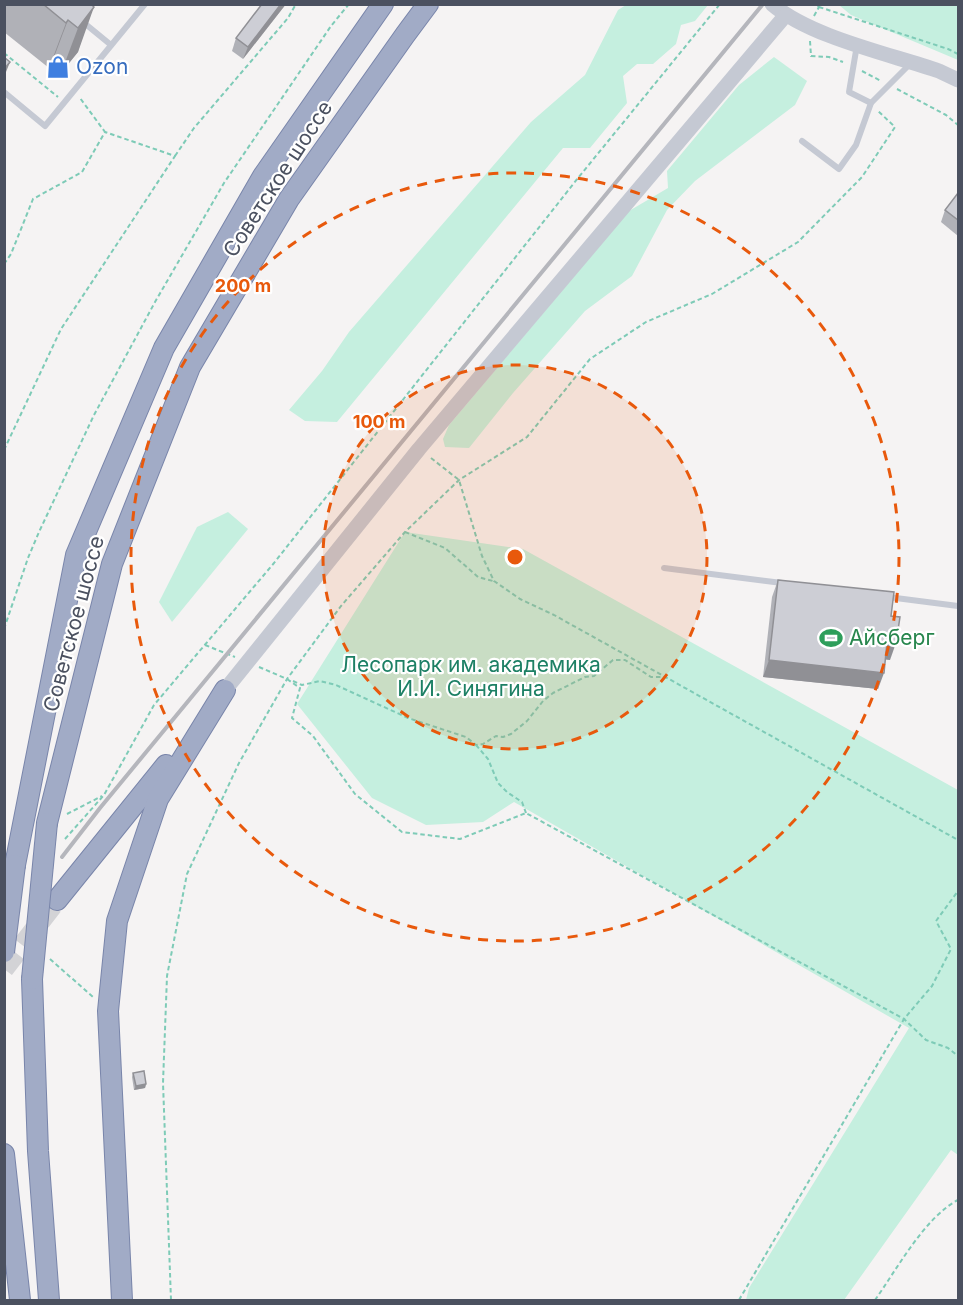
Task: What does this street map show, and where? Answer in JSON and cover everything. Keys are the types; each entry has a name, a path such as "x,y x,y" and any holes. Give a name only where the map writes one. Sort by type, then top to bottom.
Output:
{"highway":[{"name":"Советское шоссе","path":"4,952 15,865 76,555 164,348 263,176 383,4"},
{"name":"Советское шоссе","path":"49,1300 38,1150 32,980 47,823 112,564 190,367 289,199 428,4"},
{"path":"57,900 110,837 225,690"},
{"path":"122,1300 108,1011 117,921 158,799 225,690"},
{"path":"4,1154 20,1300"}],"street":[{"path":"772,4 786,16 809,27 958,80"},
{"path":"225,690 419,449 786,16"}],"lane":[{"path":"4,92 45,126 145,4"},
{"path":"75,15 111,45"},
{"path":"857,44 849,92 871,103"},
{"path":"802,141 838,169 856,145 871,103 912,62"},
{"path":"664,568 793,585"},
{"path":"876,595 958,606"}],"path":[{"path":"4,450 61,329 174,156 194,128 288,18 296,4"},
{"path":"4,629 39,532 94,415 155,302 224,183 331,26 349,4"},
{"path":"64,839 104,795 154,705 274,563 720,4"},
{"path":"819,7 958,54"},
{"path":"809,27 811,56 829,57 853,66 946,115 958,125"},
{"path":"4,53 65,103"},
{"path":"75,91 105,132 174,156"},
{"path":"171,1300 162,1083 167,976 187,874 239,763 287,679 341,606 405,532 459,480 527,437 590,358 646,322 712,294 798,242 862,177 895,127 871,103"},
{"path":"4,264 11,254 33,200 81,172 105,132"},
{"path":"419,449 459,480 482,556 494,581"},
{"path":"405,532 444,548 478,577 494,581 520,599 554,615 958,840"},
{"path":"476,745 483,744 496,736 503,737 511,734 527,721 543,701 553,693 585,677 594,676 613,660 625,660 651,677 666,677"},
{"path":"287,679 302,685 320,681 336,685 408,718 466,738 476,745 488,759 498,783 522,802 526,813 904,1019 926,1040 948,1048 958,1056"},
{"path":"287,679 300,688 292,718 313,736 355,794 402,832 460,839 526,813"},
{"path":"68,814 104,795"},
{"path":"739,1300 904,1019 932,986 951,950 936,921 958,891"},
{"path":"51,960 108,1011"},
{"path":"875,1300 929,1223 946,1206 958,1200"}],"green space":[{"path":"626,5 708,5 695,21 681,25 676,44 653,64 637,64 623,76 627,103 590,148 563,148 337,422 305,421 289,410 322,371 349,332 531,122 585,75 618,10"},
{"path":"839,5 958,5 958,60 851,15"},
{"path":"774,57 807,81 795,105 695,181 667,210 632,276 585,311 513,393 469,448 445,447 443,439 449,425 629,211 668,188 667,171 739,85"},
{"path":"228,512 248,529 172,622 159,602 197,527"},
{"name":"Лесопарк им. академика И.И. Синягина","path":"405,532 523,549 958,790 958,1155 951,1150 844,1300 746,1300 749,1288 909,1028 514,802 483,822 426,825 372,798 297,704"}],"building":[{"path":"43,4 91,4 94,7 78,28 68,20 66,23"},
{"path":"262,4 281,4 248,47 236,38"},
{"path":"4,57 10,62 4,69"},
{"path":"958,193 958,220 945,210"},
{"name":"Айсберг","path":"778,580 894,592 891,616 900,617 896,643 887,642 884,673 769,660"},
{"path":"144,1071 146,1084 136,1086 133,1073"}],"tunnel":[{"path":"4,969 57,900"}],"railway":[{"path":"62,857 763,4"}],"place":[{"name":"Ozon","path":"58,67"},
{"name":"Айсберг","path":"831,638"}]}
